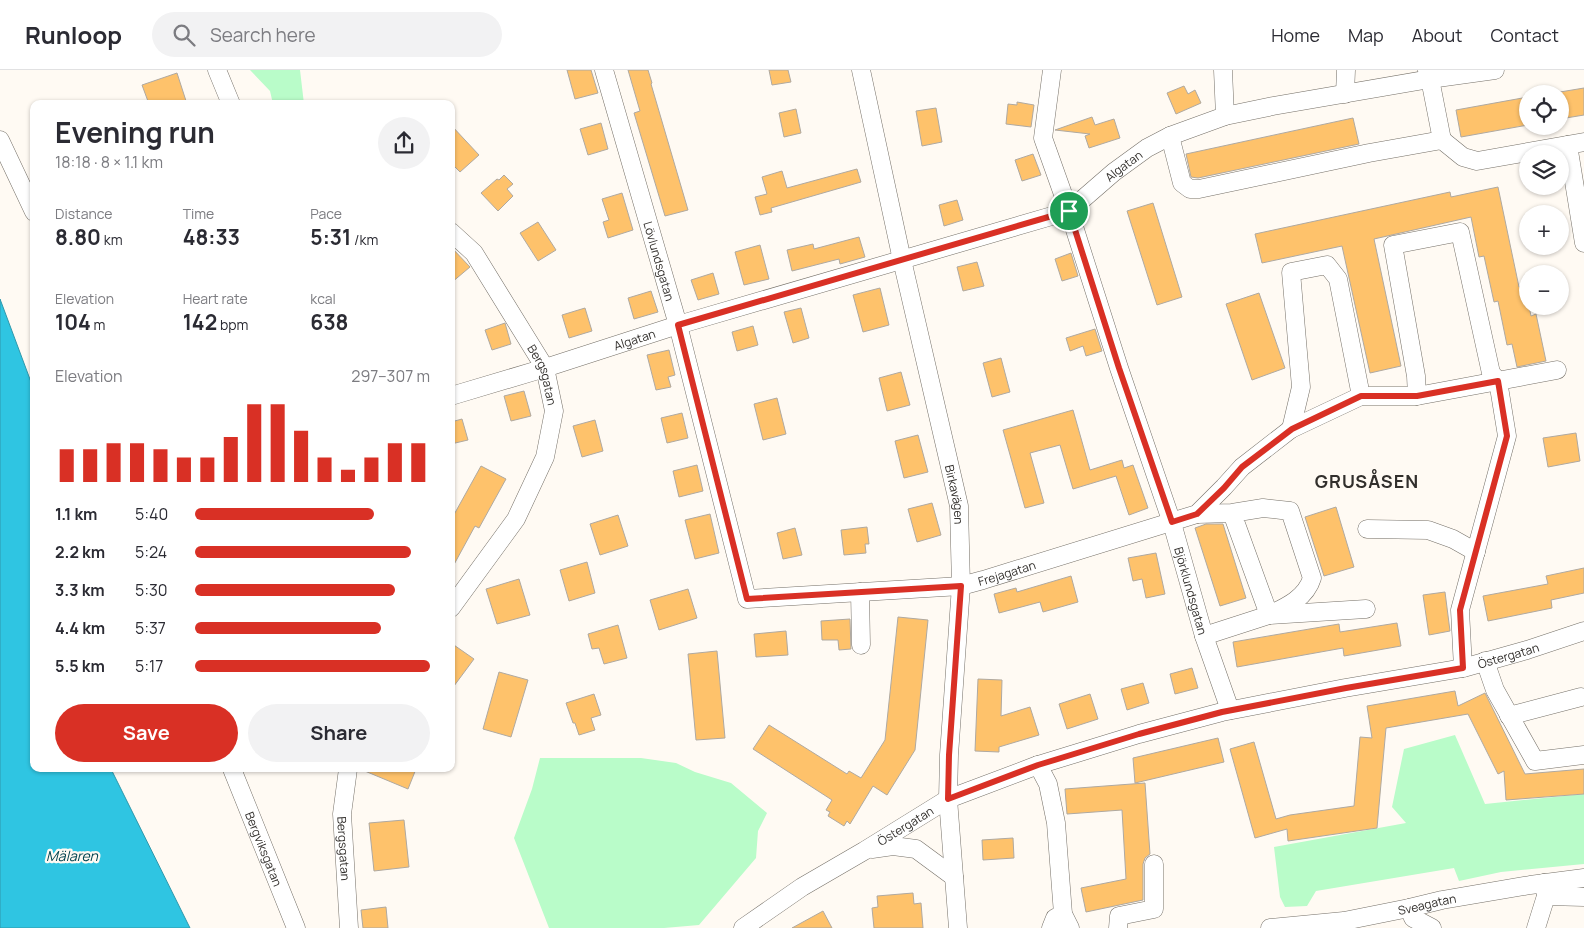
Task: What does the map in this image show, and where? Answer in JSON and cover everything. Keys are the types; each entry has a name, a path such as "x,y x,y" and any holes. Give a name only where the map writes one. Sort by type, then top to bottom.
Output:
{"street":[{"path":"217,70 228,100"},
{"name":"Lövlundsgatan","path":"604,70 678,325 747,599"},
{"name":"Birkavägen","path":"861,70 902,260 959,506 961,586 949,755 948,799 958,928"},
{"name":"Björklundsgatan","path":"1052,70 1044,138 1119,368 1172,522 1204,636 1230,710"},
{"path":"1223,70 1225,116"},
{"path":"1345,94 1346,70"},
{"name":"Algatan","path":"455,395 546,368 678,325 1069,211 1114,172 1147,148 1170,136 1225,116 1345,94 1428,75 1494,70"},
{"path":"1428,75 1442,140 1463,156 1477,160 1576,143 1584,243"},
{"path":"1170,136 1182,183 1190,189 1199,189 1368,153 1442,140"},
{"path":"0,140 30,204"},
{"path":"1417,396 1416,376 1393,245 1460,232 1491,373 1498,381 1507,436 1460,610 1463,668"},
{"name":"Bergsgatan","path":"455,236 474,253 546,368 554,411 545,457 516,519 455,603"},
{"path":"1292,429 1301,387 1291,272 1327,265 1338,279 1361,396"},
{"path":"1197,514 1224,488 1242,467 1292,429 1361,396 1417,396 1557,370"},
{"path":"1197,514 1232,513 1264,508 1290,511 1312,578 1309,587 1291,605 1269,615 1204,636"},
{"path":"1232,513 1269,615"},
{"name":"Frejagatan","path":"747,599 961,586 1197,514"},
{"path":"1367,530 1428,530 1453,539 1476,552"},
{"path":"860,592 861,645"},
{"path":"1269,615 1366,609"},
{"name":"Östergatan","path":"743,928 802,887 948,799 1038,765 1139,734 1230,710 1463,668 1584,631"},
{"path":"1485,662 1495,690 1535,761 1584,755"},
{"path":"1509,716 1581,697"},
{"path":"1038,765 1048,784 1056,823 1066,921 1055,918 1051,928"},
{"name":"Bergviksgatan","path":"233,772 296,928"},
{"name":"Bergsgatan","path":"348,772 342,814 349,928"},
{"name":"Östergatan","path":"864,851 892,846 916,850 954,877"},
{"path":"1118,928 1119,916 1154,909 1154,864"},
{"name":"Sveagatan","path":"1270,928 1304,927 1344,921 1442,900 1545,889 1584,878"},
{"path":"1536,928 1545,889 1584,897"},
{"path":"1409,908 1413,918 1432,928"}],"green space":[{"path":"250,70 300,70 304,100 272,100 270,91"},
{"path":"1455,735 1485,804 1584,794 1584,864 1501,872 1459,881 1454,868 1316,891 1307,906 1285,907 1280,897 1274,847 1406,823 1392,807 1404,749"},
{"path":"540,758 641,758 676,763 695,772 731,783 767,813 758,831 756,858 699,925 664,928 549,928 514,838 532,789"}],"water":[{"name":"Mälaren","path":"0,299 30,379 30,772 112,772 190,928 0,928"}],"building":[{"path":"567,70 591,70 598,93 575,99"},
{"path":"628,70 648,70 688,210 665,216 634,113 640,111"},
{"path":"769,70 788,70 791,82 772,85"},
{"path":"177,73 186,100 148,100 142,85"},
{"path":"1184,86 1188,94 1195,90 1201,103 1176,114 1167,93"},
{"path":"1584,88 1584,115 1569,118 1569,90"},
{"path":"1519,99 1519,127 1461,137 1456,110"},
{"path":"1017,102 1034,105 1031,127 1006,124 1008,104 1017,105"},
{"path":"936,108 942,142 922,146 916,111"},
{"path":"796,109 801,133 784,137 779,113"},
{"path":"1092,117 1095,125 1114,119 1120,138 1089,148 1085,136 1090,134 1055,130"},
{"path":"1353,118 1359,144 1198,178 1191,177 1186,154"},
{"path":"601,123 608,149 588,155 580,129"},
{"path":"455,129 479,155 460,172 455,167"},
{"path":"1033,154 1041,175 1022,181 1015,160"},
{"path":"857,169 861,182 771,208 772,212 760,215 755,197 767,194 762,177 782,171 787,188"},
{"path":"504,175 513,184 507,189 513,196 498,211 481,193"},
{"path":"1498,187 1519,287 1519,315 1536,315 1546,361 1517,367 1512,344 1507,345 1498,301 1494,302 1484,256 1479,257 1471,217 1374,239 1401,366 1370,373 1342,246 1262,263 1255,234 1450,192 1451,197"},
{"path":"622,193 633,230 608,238 603,222 609,220 602,199"},
{"path":"957,200 963,220 944,226 939,205"},
{"path":"1153,203 1182,297 1157,305 1127,211"},
{"path":"538,222 556,250 538,261 520,233"},
{"path":"859,237 865,257 840,264 839,259 792,271 787,250 813,244 814,249"},
{"path":"760,245 769,279 744,285 735,252"},
{"path":"455,251 470,267 455,280"},
{"path":"1071,253 1078,276 1062,281 1055,259"},
{"path":"977,262 984,286 963,291 957,267"},
{"path":"713,273 719,294 698,300 691,280"},
{"path":"880,288 889,325 863,332 853,295"},
{"path":"651,291 658,312 634,319 628,298"},
{"path":"1259,293 1285,368 1252,380 1226,304"},
{"path":"585,308 592,331 569,338 562,315"},
{"path":"801,308 809,338 793,343 784,312"},
{"path":"505,323 511,344 492,350 485,330"},
{"path":"753,326 758,345 737,351 732,332"},
{"path":"1095,329 1102,351 1086,356 1083,346 1070,351 1066,338"},
{"path":"669,350 675,375 668,377 671,387 656,390 647,355"},
{"path":"1001,358 1010,392 992,397 983,363"},
{"path":"901,372 910,405 887,411 879,378"},
{"path":"524,391 531,416 511,421 504,396"},
{"path":"777,398 786,434 763,440 754,404"},
{"path":"1073,410 1090,470 1122,460 1124,468 1133,465 1148,508 1129,515 1116,476 1073,489 1060,445 1030,453 1044,503 1025,508 1003,430"},
{"path":"682,413 688,438 667,443 661,418"},
{"path":"462,419 468,440 455,443 455,421"},
{"path":"595,420 603,451 582,457 573,426"},
{"path":"1576,433 1580,461 1548,467 1543,438"},
{"path":"918,435 928,472 904,478 895,441"},
{"path":"697,465 703,491 679,497 673,471"},
{"path":"481,466 506,479 479,528 475,526 455,563 455,513"},
{"path":"932,503 941,535 917,542 908,509"},
{"path":"1336,507 1354,567 1324,576 1305,517"},
{"path":"710,514 719,553 695,559 685,520"},
{"path":"618,515 628,546 600,555 590,524"},
{"path":"1206,524 1223,524 1246,598 1220,606 1195,528"},
{"path":"867,527 869,544 865,544 866,553 844,555 841,530"},
{"path":"795,528 802,555 783,559 777,533"},
{"path":"1156,553 1165,594 1146,598 1142,579 1133,581 1128,558"},
{"path":"587,562 595,593 569,601 560,570"},
{"path":"1584,568 1584,593 1551,600 1552,608 1488,621 1483,596 1548,584 1546,576"},
{"path":"1071,576 1078,602 1043,612 1040,602 999,613 994,594 1016,588 1017,592"},
{"path":"519,579 530,615 497,624 486,589"},
{"path":"688,589 697,618 659,630 650,600"},
{"path":"1445,592 1450,631 1429,635 1423,595"},
{"path":"898,617 928,620 915,750 887,795 873,786 850,824 847,821 844,826 828,816 830,812 826,810 832,800 753,749 769,725 847,774 849,771 861,778 885,740"},
{"path":"850,619 851,649 839,650 838,640 822,640 821,621"},
{"path":"1397,623 1401,646 1344,656 1343,648 1237,667 1233,642 1339,624 1340,632"},
{"path":"618,625 627,658 604,664 599,648 592,649 588,634"},
{"path":"786,631 788,655 756,657 754,634"},
{"path":"455,646 474,659 455,685"},
{"path":"717,651 725,738 696,740 688,654"},
{"path":"1192,668 1198,688 1175,694 1170,674"},
{"path":"499,672 528,680 511,737 483,729"},
{"path":"978,679 1002,680 1001,716 1030,707 1039,735 999,747 999,752 975,751"},
{"path":"1143,683 1149,703 1127,710 1121,689"},
{"path":"1455,691 1458,706 1485,693 1525,774 1584,769 1584,794 1506,800 1504,771 1498,774 1468,714 1386,728 1377,828 1288,841 1287,829 1255,838 1230,749 1254,742 1276,819 1290,815 1354,806 1360,737 1372,738 1367,706"},
{"path":"594,694 601,715 591,718 595,730 579,735 566,703"},
{"path":"1090,694 1098,719 1067,729 1059,704"},
{"path":"1218,738 1224,762 1135,783 1133,758"},
{"path":"367,772 415,772 408,789"},
{"path":"1145,783 1150,854 1145,858 1143,864 1143,900 1086,912 1081,888 1126,879 1122,810 1067,814 1065,789"},
{"path":"404,820 409,867 374,871 369,823"},
{"path":"1013,838 1014,858 983,860 982,840"},
{"path":"913,893 914,904 921,903 923,928 874,928 872,908 878,907 877,896"},
{"path":"386,907 388,928 363,928 361,910"},
{"path":"823,911 832,928 792,928"}],"district":[{"name":"GRUSÅSEN","path":"1367,481"}],"route":[{"path":"1069,211 1119,368 1172,522 1197,514 1224,488 1242,467 1292,429 1361,396 1417,396 1498,381 1507,436 1460,610 1463,668 1222,712 1139,734 1038,765 948,799 949,755 961,586 747,599 678,325 1069,211"}]}
